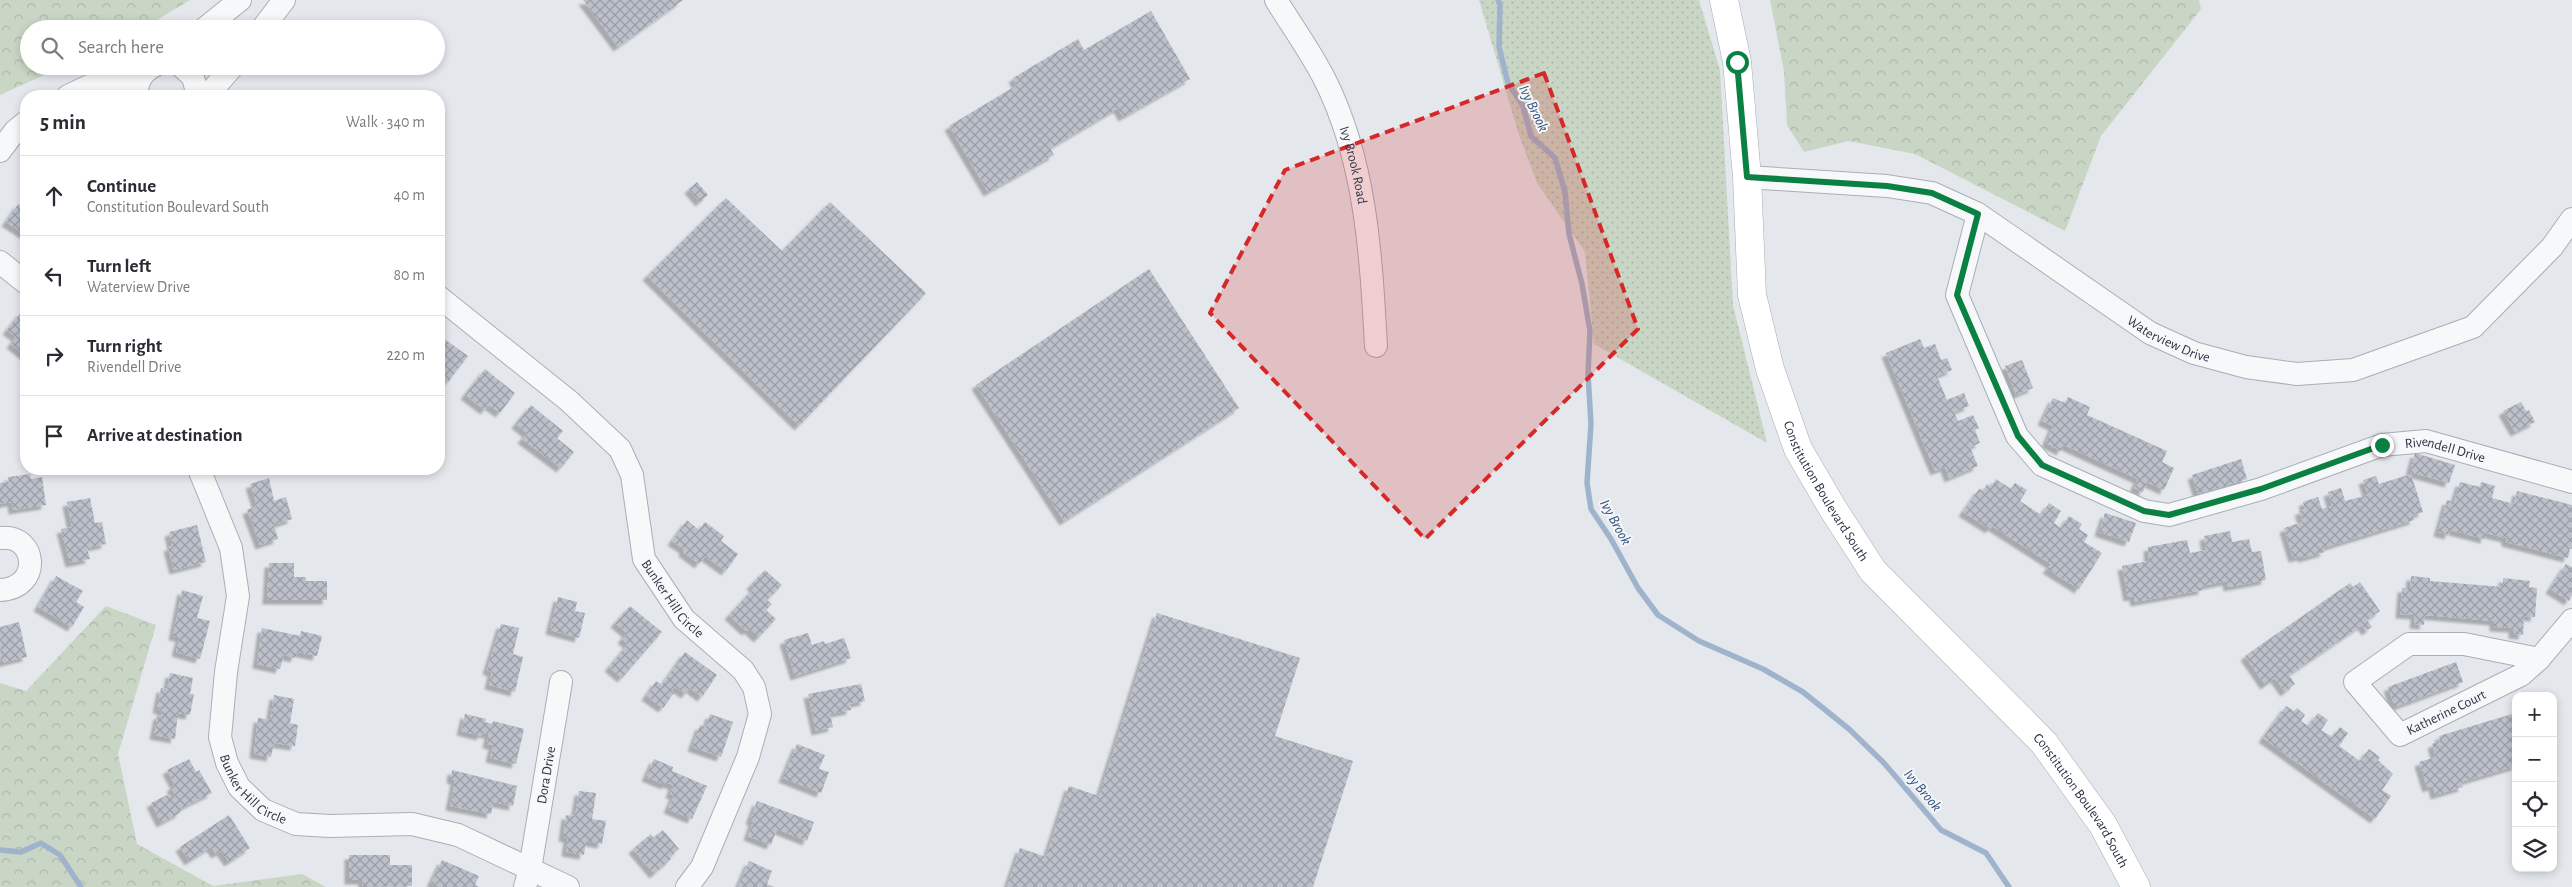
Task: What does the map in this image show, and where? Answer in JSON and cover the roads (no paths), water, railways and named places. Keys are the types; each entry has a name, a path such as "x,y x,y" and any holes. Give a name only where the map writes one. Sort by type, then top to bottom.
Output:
{"main road":[{"name":"Constitution Boulevard South","path":"1724,0 1737,62 1747,177 1752,295 1770,369 1798,448 1832,509 1873,571 2044,744 2103,825 2136,887"}],"street":[{"path":"215,20 240,0"},
{"path":"269,20 284,0"},
{"name":"Ivy Brook Road","path":"1276,0 1324,78 1340,116 1354,160 1372,259 1376,346"},
{"path":"192,75 194,77 197,90"},
{"path":"212,90 225,75"},
{"path":"81,90 89,86 146,76"},
{"path":"0,151 20,127"},
{"name":"Waterview Drive","path":"1747,177 1887,186 1932,193 1978,214 2150,333 2194,353 2246,367 2297,374 2353,370 2473,327 2552,247 2572,219"},
{"name":"Rivendell Drive","path":"1978,214 1957,295 2018,436 2042,465 2144,511 2169,515 2261,489 2382,445 2426,441 2572,482"},
{"path":"0,262 20,278"},
{"name":"Bunker Hill Circle","path":"445,303 569,401 620,449 632,475 644,560 684,619 743,670 754,688 760,714 748,757 702,867 687,887"},
{"name":"Bunker Hill Circle","path":"201,475 231,548 238,596 226,672 220,737 227,763 239,786 263,810 296,824 330,826 412,824 458,835 528,878 568,887"},
{"path":"0,538 8,537 20,542 29,553 31,567 25,580 14,588 0,590"},
{"name":"Katherine Court","path":"2539,659 2464,644 2409,644 2355,682 2400,735 2521,675 2539,659 2572,620"},
{"name":"Dora Drive","path":"528,878 561,682"}],"waterway":[{"name":"Ivy Brook","path":"1498,0 1500,5 1499,47 1508,83 1523,106 1531,136 1555,158 1565,192 1569,234 1582,284 1590,331 1588,374 1591,424 1587,483 1591,509 1611,539 1638,588 1658,615 1699,641 1763,669 1803,692 1849,729 1884,763 1941,830 1986,853 2009,887"},
{"path":"0,850 21,852 41,843 60,855 81,887"}]}
